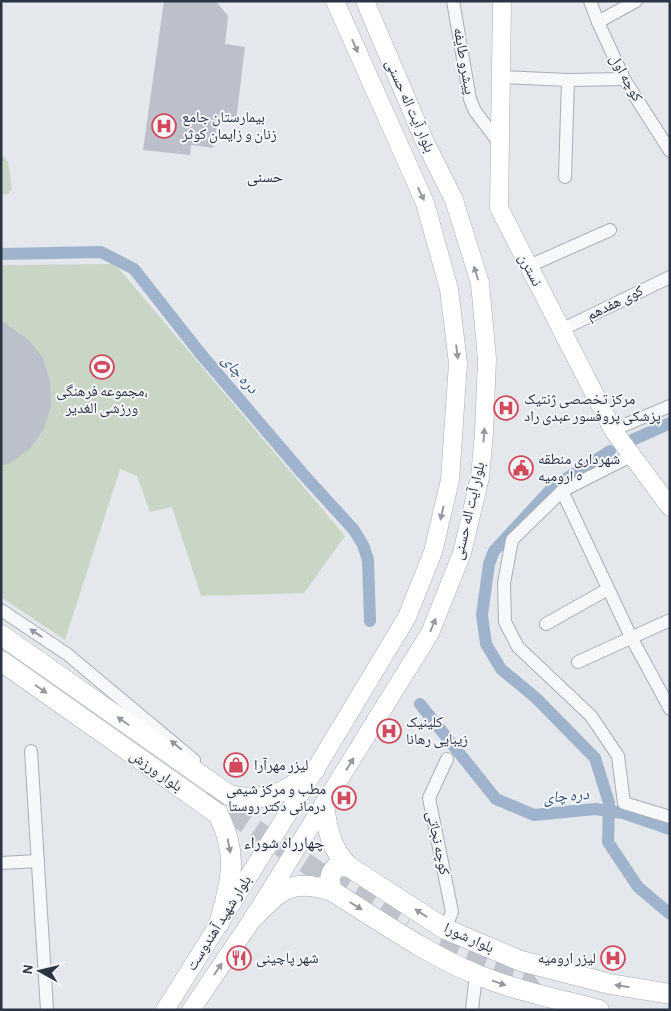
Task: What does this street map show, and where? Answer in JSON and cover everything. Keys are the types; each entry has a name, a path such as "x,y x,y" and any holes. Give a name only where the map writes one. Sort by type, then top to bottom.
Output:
{"main road":[{"name":"بلوار آیت اله حسنی","path":"274,836 407,617 433,552 450,480 458,363 449,289 425,203 335,1"},
{"name":"بلوار آیت اله حسنی","path":"296,850 430,633 462,553 480,477 484,433 487,359 480,283 454,200 424,140 364,1"},
{"name":"نسترن","path":"502,1 499,208 560,330 614,430 631,456 670,507"},
{"name":"بلوار ورزش","path":"1,635 229,795 246,799 264,797 281,792 315,770"},
{"name":"بلوار ورزش","path":"1,661 218,814"},
{"path":"218,814 224,816 232,810 233,800 229,795"},
{"name":"بلوار شورا","path":"324,805 330,840 338,855 348,866 444,929 521,961 610,984 670,994"},
{"path":"218,814 226,829 232,862 231,880 219,924"},
{"path":"287,815 309,829"},
{"name":"بلوار شهید آهندوست","path":"165,1010 274,836"},
{"name":"بلوار شهید آهندوست","path":"191,1010 254,917 296,850"},
{"path":"261,857 283,871"},
{"path":"332,891 331,872 336,867 348,866"},
{"name":"بلوار شورا","path":"254,917 275,896 287,888 317,886 332,891 434,954 476,974 510,987 599,1010"}],"street":[{"name":"پیشرو طایفه","path":"453,1 470,99 475,111 499,143"},
{"name":"کوچه اول","path":"590,1 624,79 668,143"},
{"path":"598,22 636,1"},
{"path":"500,77 568,80 624,79"},
{"path":"565,177 568,80"},
{"path":"529,266 610,230"},
{"name":"کوی هفدهم","path":"560,330 670,277"},
{"path":"614,430 670,406"},
{"path":"631,456 562,491 512,540 504,583 505,622 518,647 552,676 591,716 618,756 624,803 670,817"},
{"path":"562,491 631,637 670,709"},
{"path":"546,624 608,589"},
{"path":"1,610 67,654 205,770 207,780"},
{"path":"578,662 670,620"},
{"path":"31,751 47,1010"},
{"name":"کوچه نجاتی","path":"444,929 452,912 429,798 446,759"},
{"path":"1,863 38,862"},
{"path":"472,1010 476,974"}],"green space":[{"path":"1,156 8,162 12,189 8,194 1,195"},
{"name":"مجموعه فرهنگی، ورزشی الغدیر","path":"115,264 345,536 304,593 201,596 172,507 150,512 137,476 120,469 65,640 1,597 1,265"}],"building":[{"path":"164,1 216,1 228,16 225,44 245,47 236,121 218,119 213,148 191,145 190,155 143,150"},
{"path":"1,321 28,339 43,358 50,381 51,406 44,429 30,449 10,463 1,466"}],"waterway":[{"name":"دره چای","path":"1,254 101,252 134,269 200,353 303,474 354,530 363,545 368,560 370,621"},
{"path":"630,441 670,423"},
{"path":"610,451 553,487 494,551 489,564 482,615 486,644 501,669 536,698 595,758 609,803 608,842 638,887 670,914"},
{"name":"دره چای","path":"420,704 496,799 534,815 595,809 623,813 670,829"}],"tunnel":[{"path":"205,796 343,888"},
{"path":"334,870 411,918"},
{"path":"438,947 485,967 526,981 534,993"}],"place":[{"name":"بیمارستان جامع زنان و زایمان کوثر","path":"164,126"},
{"name":"مجموعه فرهنگی، ورزشی الغدیر","path":"102,367"},
{"name":"مرکز تخصصی ژنتیک پزشکی پروفسور عبدی راد","path":"506,408"},
{"name":"شهردارى منطقه ٥ ارومیه","path":"521,468"},
{"name":"کلینیک زیبایی رهانا","path":"389,731"},
{"name":"لیزر مهرآرا","path":"236,765"},
{"name":"مطب و مرکز شیمی درمانی دکتر روستا","path":"344,798"},
{"name":"شهر پاچینی","path":"239,958"},
{"name":"لیزر ارومیه","path":"613,958"}],"district":[{"name":"حسنی","path":"265,177"},
{"name":"چهارراه شوراء","path":"284,843"}]}
